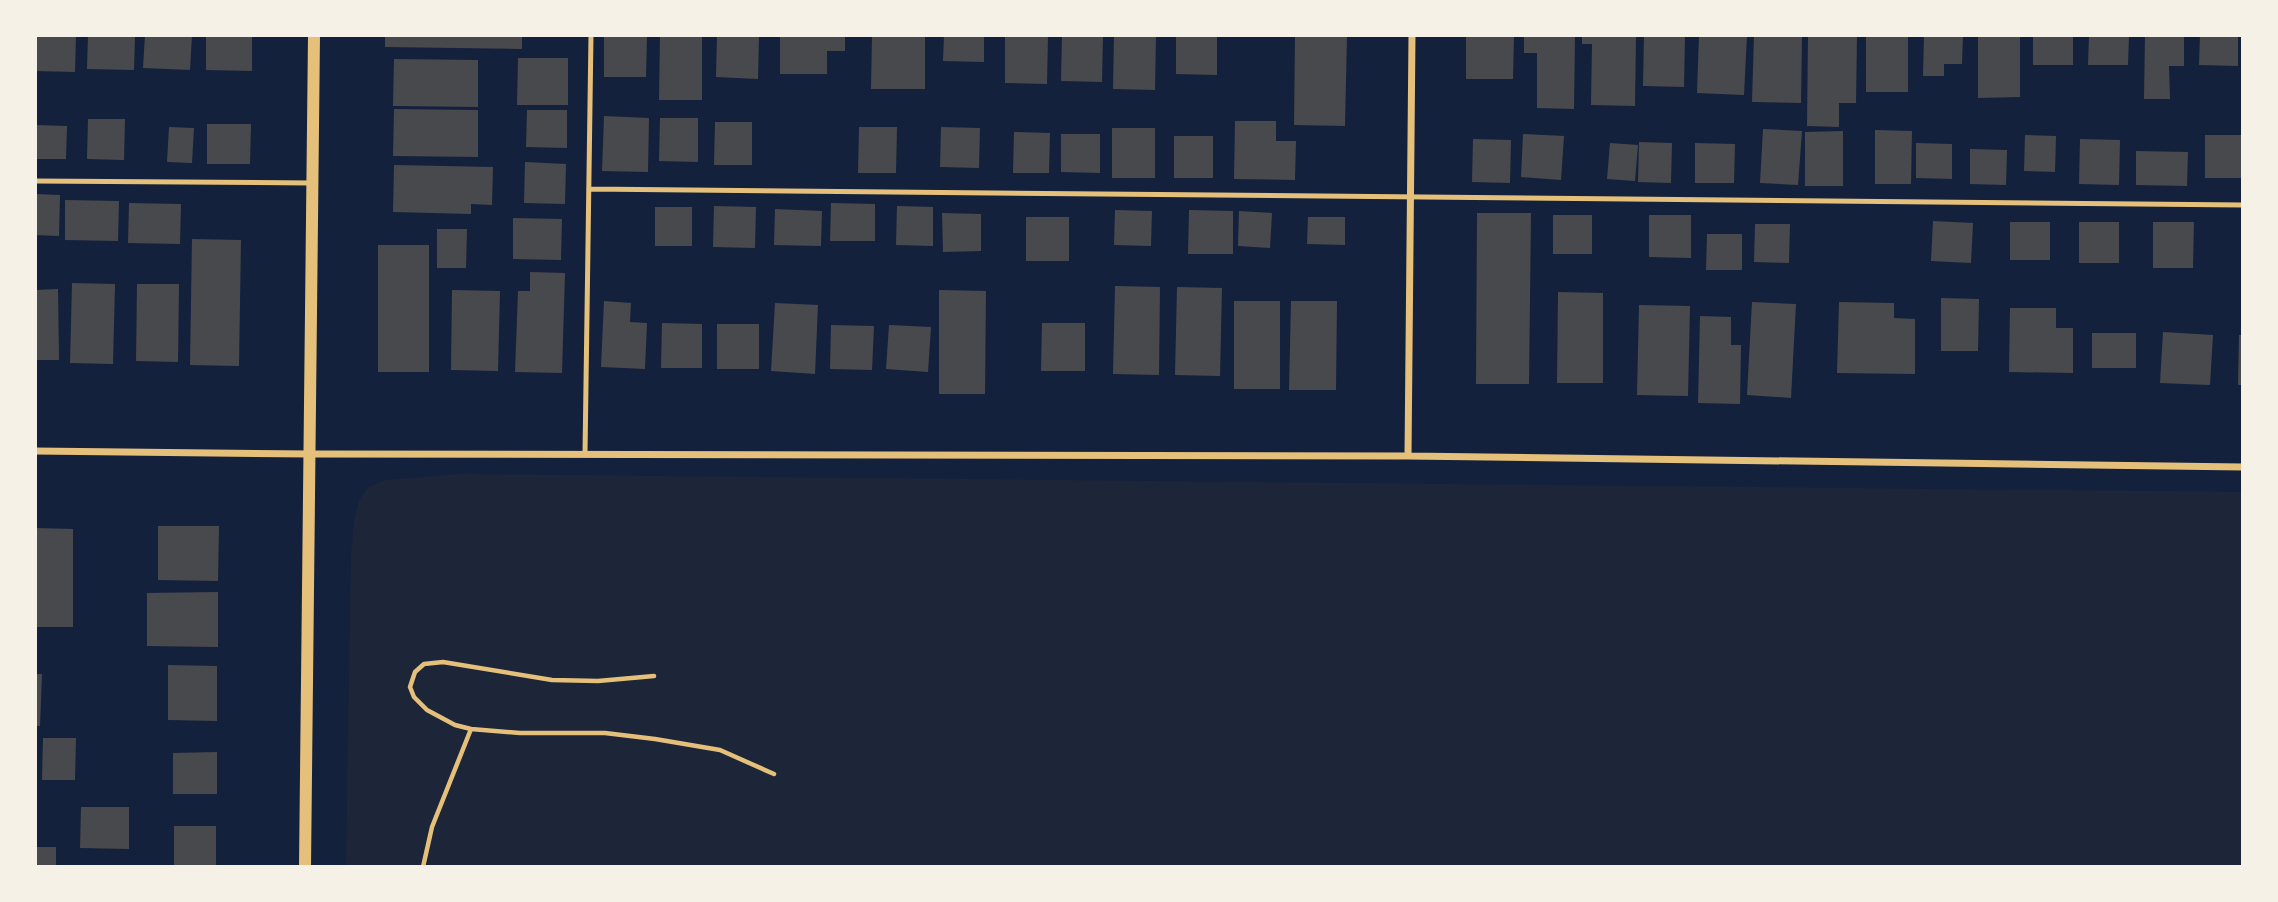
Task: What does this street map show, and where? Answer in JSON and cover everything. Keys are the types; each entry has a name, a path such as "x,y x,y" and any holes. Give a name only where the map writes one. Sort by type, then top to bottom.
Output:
{"street":[{"path":"305,867 314,35"},
{"path":"1408,456 1412,35"},
{"path":"35,451 1408,456 2243,467"}],"lane":[{"path":"585,454 591,35"},
{"path":"35,181 312,183"},
{"path":"589,188 2243,205"}],"path":[{"path":"654,676 598,681 552,680 443,662 424,664 415,672 410,687 414,697 427,709 454,725 520,733 605,733 655,739 720,750 774,774"},
{"path":"424,867 432,827 471,729"}],"shaded area":[{"path":"462,474 2243,492 2243,867 346,867 351,555 359,500 368,487 386,480"}],"building":[{"path":"35,35 76,35 75,72 35,71"},
{"path":"88,35 135,35 134,70 87,69"},
{"path":"145,35 192,35 190,70 143,68"},
{"path":"206,35 252,35 252,71 206,70"},
{"path":"385,35 522,35 522,49 385,47"},
{"path":"604,35 647,35 646,77 604,77"},
{"path":"660,35 702,35 702,100 659,100"},
{"path":"717,35 759,35 758,79 716,77"},
{"path":"780,35 845,35 845,51 827,51 827,74 780,74"},
{"path":"872,35 925,35 925,89 871,89"},
{"path":"944,35 984,35 984,62 943,61"},
{"path":"1005,35 1048,35 1047,84 1005,83"},
{"path":"1062,35 1103,35 1102,82 1061,81"},
{"path":"1114,35 1156,35 1155,90 1113,89"},
{"path":"1176,35 1217,35 1217,75 1176,74"},
{"path":"1295,35 1347,35 1345,126 1294,125"},
{"path":"1466,35 1514,35 1513,79 1466,79"},
{"path":"1524,35 1575,35 1574,109 1537,108 1537,53 1524,53"},
{"path":"1582,35 1636,35 1635,106 1591,105 1592,44 1582,44"},
{"path":"1644,35 1685,35 1684,87 1643,86"},
{"path":"1699,35 1747,35 1744,95 1697,93"},
{"path":"1754,35 1802,35 1801,103 1752,102"},
{"path":"1808,35 1857,35 1856,103 1839,103 1839,127 1807,126"},
{"path":"1866,35 1908,35 1908,92 1866,92"},
{"path":"1924,35 1963,35 1962,64 1944,64 1944,76 1923,76"},
{"path":"1978,35 2020,35 2020,97 1978,98"},
{"path":"2033,35 2073,35 2073,65 2033,65"},
{"path":"2089,35 2129,35 2128,65 2088,65"},
{"path":"2145,35 2184,35 2184,66 2169,66 2170,99 2144,99"},
{"path":"2200,35 2238,35 2238,66 2199,65"},
{"path":"518,58 568,58 568,105 517,105"},
{"path":"394,59 478,60 478,107 393,106"},
{"path":"394,109 478,110 478,157 393,156"},
{"path":"527,110 567,110 567,148 526,147"},
{"path":"604,116 649,118 648,172 602,171"},
{"path":"660,118 698,118 698,162 659,161"},
{"path":"88,119 125,119 124,160 87,159"},
{"path":"1235,121 1276,121 1276,141 1296,141 1295,180 1234,179"},
{"path":"715,122 752,122 752,165 714,165"},
{"path":"207,124 251,124 250,164 207,164"},
{"path":"35,125 67,126 66,159 35,159"},
{"path":"169,127 194,128 192,163 167,162"},
{"path":"859,127 897,127 896,173 858,173"},
{"path":"941,127 980,128 979,168 940,167"},
{"path":"1112,128 1155,128 1155,178 1112,178"},
{"path":"1763,129 1802,131 1798,185 1760,183"},
{"path":"1875,130 1912,131 1911,184 1875,184"},
{"path":"1843,131 1843,186 1805,186 1805,132"},
{"path":"1014,132 1050,133 1049,173 1013,173"},
{"path":"1061,134 1100,134 1100,173 1061,172"},
{"path":"1523,134 1564,136 1561,180 1521,177"},
{"path":"2025,135 2056,136 2055,172 2024,171"},
{"path":"2205,135 2243,135 2243,178 2205,178"},
{"path":"1174,136 1213,136 1213,178 1174,178"},
{"path":"1473,139 1511,140 1510,183 1472,182"},
{"path":"2080,139 2120,140 2119,185 2079,184"},
{"path":"1639,142 1672,143 1671,183 1638,182"},
{"path":"1610,143 1638,145 1635,181 1607,179"},
{"path":"1695,143 1735,144 1734,183 1695,183"},
{"path":"1916,143 1952,144 1952,179 1916,178"},
{"path":"1970,149 2007,150 2006,185 1970,184"},
{"path":"2136,151 2188,152 2187,186 2136,185"},
{"path":"525,162 566,164 565,204 524,203"},
{"path":"394,165 493,167 492,205 471,204 471,214 393,212"},
{"path":"35,194 60,195 59,236 35,235"},
{"path":"65,200 119,201 118,241 65,240"},
{"path":"129,203 181,204 180,244 128,243"},
{"path":"831,203 875,204 875,241 830,241"},
{"path":"714,206 756,207 755,248 713,247"},
{"path":"897,206 933,207 933,246 896,245"},
{"path":"655,207 692,207 692,246 655,246"},
{"path":"775,209 822,211 821,246 774,245"},
{"path":"1115,210 1152,211 1151,246 1114,245"},
{"path":"1189,210 1233,211 1233,254 1188,254"},
{"path":"1239,211 1272,213 1270,248 1238,246"},
{"path":"942,213 981,214 981,251 943,252"},
{"path":"1477,213 1531,213 1529,384 1476,384"},
{"path":"1553,215 1592,215 1592,254 1553,254"},
{"path":"1649,215 1691,215 1691,258 1649,257"},
{"path":"1026,217 1069,217 1069,261 1026,261"},
{"path":"1308,217 1345,217 1345,245 1307,244"},
{"path":"513,218 562,219 561,260 513,259"},
{"path":"1933,221 1973,223 1971,263 1931,261"},
{"path":"2010,222 2050,222 2050,260 2010,260"},
{"path":"2079,222 2119,222 2119,263 2079,263"},
{"path":"2153,222 2194,222 2193,268 2153,268"},
{"path":"1755,224 1790,224 1789,263 1754,262"},
{"path":"437,229 467,229 466,268 437,268"},
{"path":"1707,234 1742,234 1742,270 1706,270"},
{"path":"192,239 241,240 239,366 190,365"},
{"path":"378,245 429,245 429,372 378,372"},
{"path":"530,272 565,273 562,373 515,372 518,291 530,291"},
{"path":"72,283 115,284 113,364 70,363"},
{"path":"137,284 179,284 178,362 136,361"},
{"path":"1115,286 1160,287 1159,375 1113,374"},
{"path":"1177,287 1222,288 1220,376 1175,375"},
{"path":"58,289 59,360 35,360 35,290"},
{"path":"452,290 500,291 498,371 451,370"},
{"path":"939,290 986,291 985,394 939,394"},
{"path":"1558,292 1603,293 1603,383 1557,383"},
{"path":"1941,298 1979,299 1978,351 1941,351"},
{"path":"604,301 631,303 630,322 647,323 645,369 601,367"},
{"path":"1234,301 1280,301 1280,389 1234,389"},
{"path":"1291,301 1337,301 1336,390 1289,390"},
{"path":"1752,302 1796,304 1791,398 1747,395"},
{"path":"1839,302 1894,303 1894,318 1915,319 1915,374 1837,373"},
{"path":"775,303 818,305 815,374 771,371"},
{"path":"1639,305 1690,306 1688,396 1637,395"},
{"path":"2010,308 2056,308 2056,328 2073,328 2073,373 2009,372"},
{"path":"1700,316 1731,317 1731,345 1741,345 1740,404 1698,403"},
{"path":"662,323 702,324 702,368 661,368"},
{"path":"1042,323 1085,323 1085,371 1041,371"},
{"path":"717,324 759,324 759,369 717,369"},
{"path":"831,325 874,326 872,370 830,369"},
{"path":"889,325 931,327 928,372 886,369"},
{"path":"2163,332 2213,335 2210,385 2160,383"},
{"path":"2092,333 2136,333 2136,368 2092,368"},
{"path":"2239,335 2243,335 2243,385 2238,385"},
{"path":"158,526 219,526 218,581 158,580"},
{"path":"35,528 73,529 73,627 35,627"},
{"path":"218,592 218,647 147,646 147,593"},
{"path":"168,665 217,666 217,721 168,720"},
{"path":"35,674 42,674 40,726 35,726"},
{"path":"43,738 76,738 75,780 42,780"},
{"path":"217,752 217,794 173,794 173,753"},
{"path":"81,807 129,807 129,849 80,848"},
{"path":"174,826 216,826 216,867 174,867"},
{"path":"35,847 56,847 56,867 35,867"}]}
